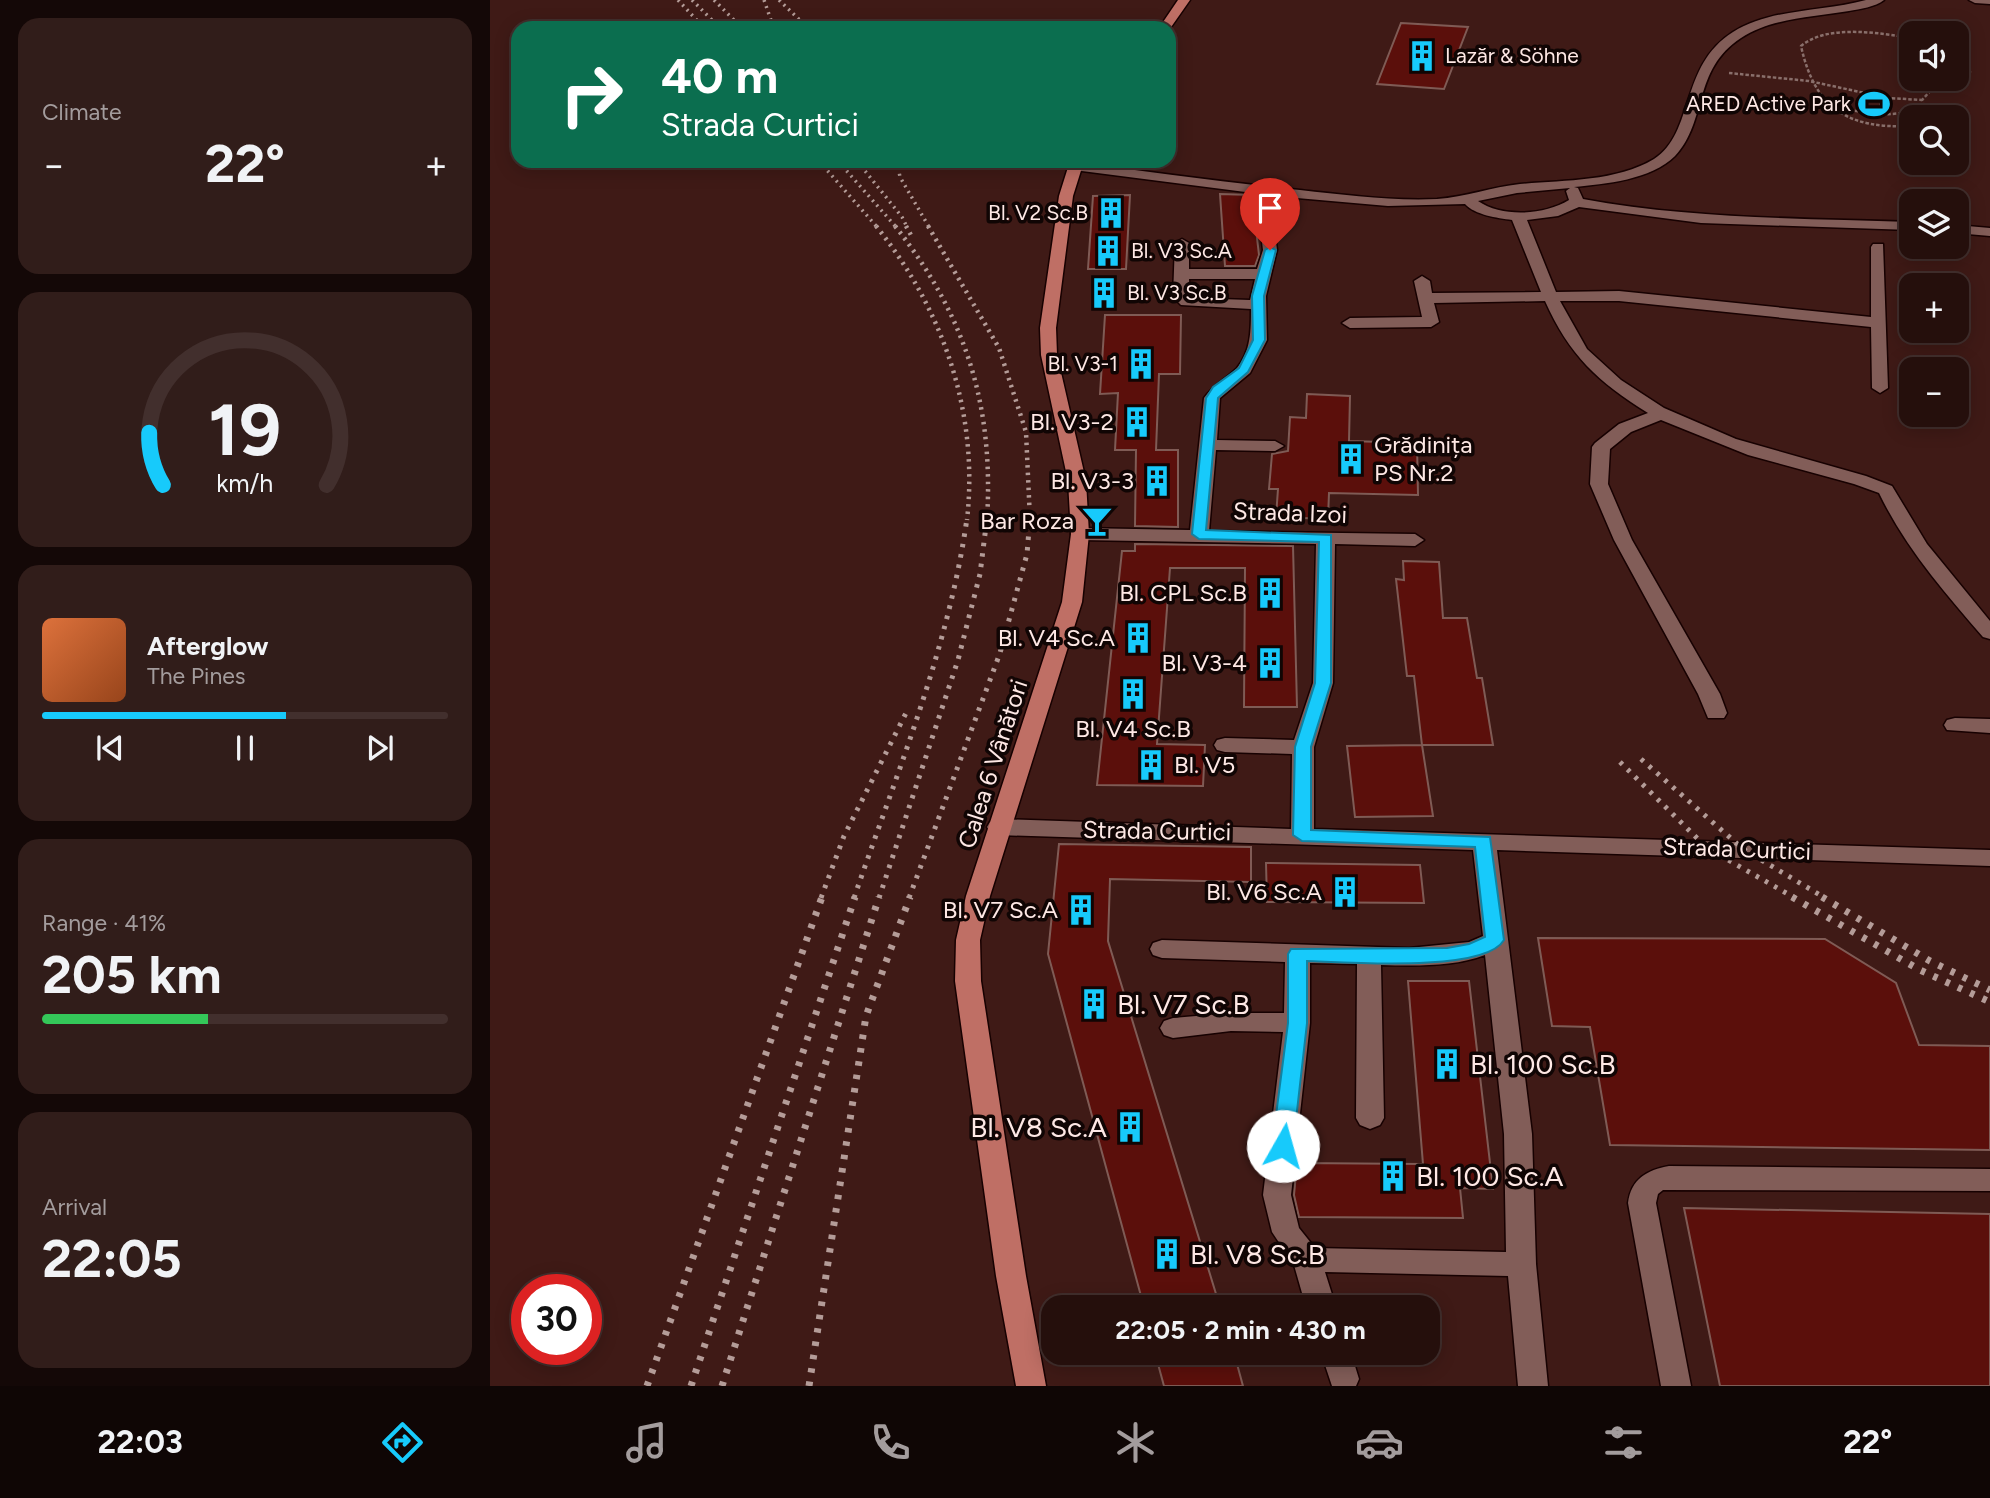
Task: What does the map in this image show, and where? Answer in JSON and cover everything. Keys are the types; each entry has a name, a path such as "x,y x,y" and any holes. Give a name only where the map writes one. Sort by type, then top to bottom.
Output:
{"main road":[{"path":"1170,21 1184,0"},
{"name":"Calea 6 Vânători","path":"1031,1386 968,981 968,940 998,827 1072,602 1080,534 1077,481 1049,355 1048,328 1066,196 1074,168"}],"street":[{"path":"1104,168 1269,191 1372,200 1471,199 1513,189 1605,179 1650,165 1669,154 1714,51 1740,34 1766,23 1854,8 1878,0"},
{"path":"1975,0 1990,1"},
{"path":"1561,185 1575,192 1577,202"},
{"path":"1199,534 1212,398 1218,390 1238,376 1259,340 1260,285 1270,250 1264,201 1269,191"},
{"path":"1471,199 1472,205 1486,211 1518,217 1567,208 1577,202 1614,210 1719,220 1899,226"},
{"path":"1518,217 1551,297 1575,345 1615,384 1660,414 1734,445 1798,465 1863,479 1886,490 1898,517 1924,556 1990,633"},
{"path":"1969,230 1990,232"},
{"path":"1182,243 1181,297 1186,302 1259,305"},
{"path":"1878,247 1880,387"},
{"path":"1181,274 1264,274"},
{"path":"1350,323 1432,322 1422,281"},
{"path":"1427,298 1619,296 1879,323"},
{"path":"1660,414 1625,428 1601,447 1599,484 1623,540 1709,694 1716,713"},
{"path":"1209,445 1275,446"},
{"name":"Strada Izoi","path":"1080,534 1199,534 1415,540"},
{"path":"1302,835 1303,747 1323,683 1326,538"},
{"path":"1955,725 1990,726"},
{"path":"1225,745 1303,747"},
{"name":"Strada Curtici","path":"998,827 1990,858"},
{"path":"1484,841 1518,1134 1521,1264 1534,1386"},
{"path":"1162,949 1368,956 1447,955 1473,950 1495,940"},
{"path":"1298,954 1297,1023 1277,1195 1286,1232 1307,1261 1317,1295"},
{"path":"1368,956 1370,1118"},
{"path":"1173,1028 1231,1022 1297,1023"},
{"path":"1676,1386 1642,1203 1648,1184 1669,1177 1990,1180"},
{"path":"1307,1261 1521,1264"}],"path":[{"path":"1899,37 1851,34 1808,38 1801,46 1809,81 1840,116 1852,122 1899,126"},
{"path":"1704,70 1809,81 1882,97 1922,100"},
{"path":"1922,100 1930,91"},
{"path":"1882,97 1880,107 1889,114"},
{"path":"1922,100 1923,105"},
{"path":"1832,107 1899,114"}],"shaded area":[{"path":"490,0 1990,0 1990,1386 490,1386"}],"building":[{"name":"Lazăr & Söhne","path":"1401,23 1468,27 1444,89 1377,84"},
{"path":"1220,194 1252,195 1259,255 1255,266 1225,266"},
{"path":"1130,195 1126,269 1088,269 1093,196"},
{"path":"1105,315 1181,315 1180,374 1159,374 1156,450 1178,450 1178,527 1135,526 1136,450 1115,450 1118,393 1100,394"},
{"name":"Grădinița PS Nr.2","path":"1307,394 1350,396 1349,441 1417,443 1418,495 1329,493 1328,519 1276,517 1278,489 1269,489 1272,454 1288,451 1290,417 1306,418"},
{"path":"1135,544 1293,546 1297,707 1244,707 1245,568 1170,568 1157,744 1205,745 1203,786 1097,785 1122,551 1135,551"},
{"path":"1403,561 1439,562 1443,618 1467,618 1477,678 1482,678 1493,745 1422,745 1414,676 1407,676 1396,579 1404,580"},
{"path":"1422,745 1433,816 1355,817 1347,746"},
{"path":"1059,844 1251,847 1251,882 1110,879 1108,941 1216,1295 1141,1295 1048,954"},
{"name":"Bl. V6 Sc.A","path":"1266,863 1420,865 1424,903 1267,902"},
{"path":"1538,938 1825,939 1896,983 1919,1045 1990,1046 1990,1150 1610,1145 1590,1027 1552,1026"},
{"path":"1408,981 1469,981 1493,1189 1460,1188 1463,1218 1299,1217 1294,1195 1297,1163 1423,1164"},
{"path":"1684,1208 1990,1214 1990,1386 1720,1386"},
{"path":"1158,1365 1237,1365 1243,1386 1164,1386"}],"railway":[{"path":"678,0 698,21"},
{"path":"692,0 713,21"},
{"path":"714,0 735,21"},
{"path":"764,0 771,21"},
{"path":"779,0 801,21"},
{"path":"825,168 877,227"},
{"path":"844,168 896,227"},
{"path":"863,168 907,227"},
{"path":"898,168 900,177 929,227"},
{"path":"876,226 900,258 920,292 951,364 967,441 967,520"},
{"path":"895,226 940,294 970,364 986,439 987,520"},
{"path":"906,226 912,237"},
{"path":"928,226 999,348 1026,432 1030,519"},
{"path":"854,898 920,711 948,615 967,518"},
{"path":"879,898 958,660 980,574 987,518"},
{"path":"909,898 1000,653 1027,554 1030,519"},
{"path":"821,898 844,836 908,709"},
{"path":"1641,759 1743,849 1825,898"},
{"path":"1620,762 1707,848 1795,898"},
{"path":"647,1386 822,897"},
{"path":"691,1386 855,897"},
{"path":"722,1386 879,897"},
{"path":"809,1386 866,1016 910,897"},
{"path":"1792,897 1920,970 1990,1002"},
{"path":"1822,897 1930,961 1990,990"}],"place":[{"name":"Lazăr & Söhne","path":"1422,56"},
{"name":"ARED Active Park","path":"1874,104"},
{"name":"Bl. V2 Sc.B","path":"1111,213"},
{"name":"Bl. V3 Sc.A","path":"1108,251"},
{"name":"Bl. V3 Sc.B","path":"1104,293"},
{"name":"Bl. V3-1","path":"1141,364"},
{"name":"Bl. V3-2","path":"1137,422"},
{"name":"Grădinița PS Nr.2","path":"1351,459"},
{"name":"Bl. V3-3","path":"1157,481"},
{"name":"Bar Roza","path":"1097,521"},
{"name":"Bl. CPL Sc.B","path":"1270,593"},
{"name":"Bl. V4 Sc.A","path":"1138,638"},
{"name":"Bl. V3-4","path":"1270,663"},
{"name":"Bl. V4 Sc.B","path":"1133,694"},
{"name":"Bl. V5","path":"1151,765"},
{"name":"Bl. V6 Sc.A","path":"1345,892"},
{"name":"Bl. V7 Sc.A","path":"1081,910"},
{"name":"Bl. V7 Sc.B","path":"1094,1004"},
{"name":"Bl. 100 Sc.B","path":"1447,1064"},
{"name":"Bl. V8 Sc.A","path":"1130,1127"},
{"name":"Bl. 100 Sc.A","path":"1393,1176"},
{"name":"Bl. V8 Sc.B","path":"1167,1254"}],"route":[{"path":"1270,250 1258,296 1259,340 1244,370 1212,398 1199,534 1326,538 1323,683 1303,747 1302,835 1484,841 1495,940 1473,950 1447,955 1409,957 1298,954 1297,1023 1283,1146"}]}
